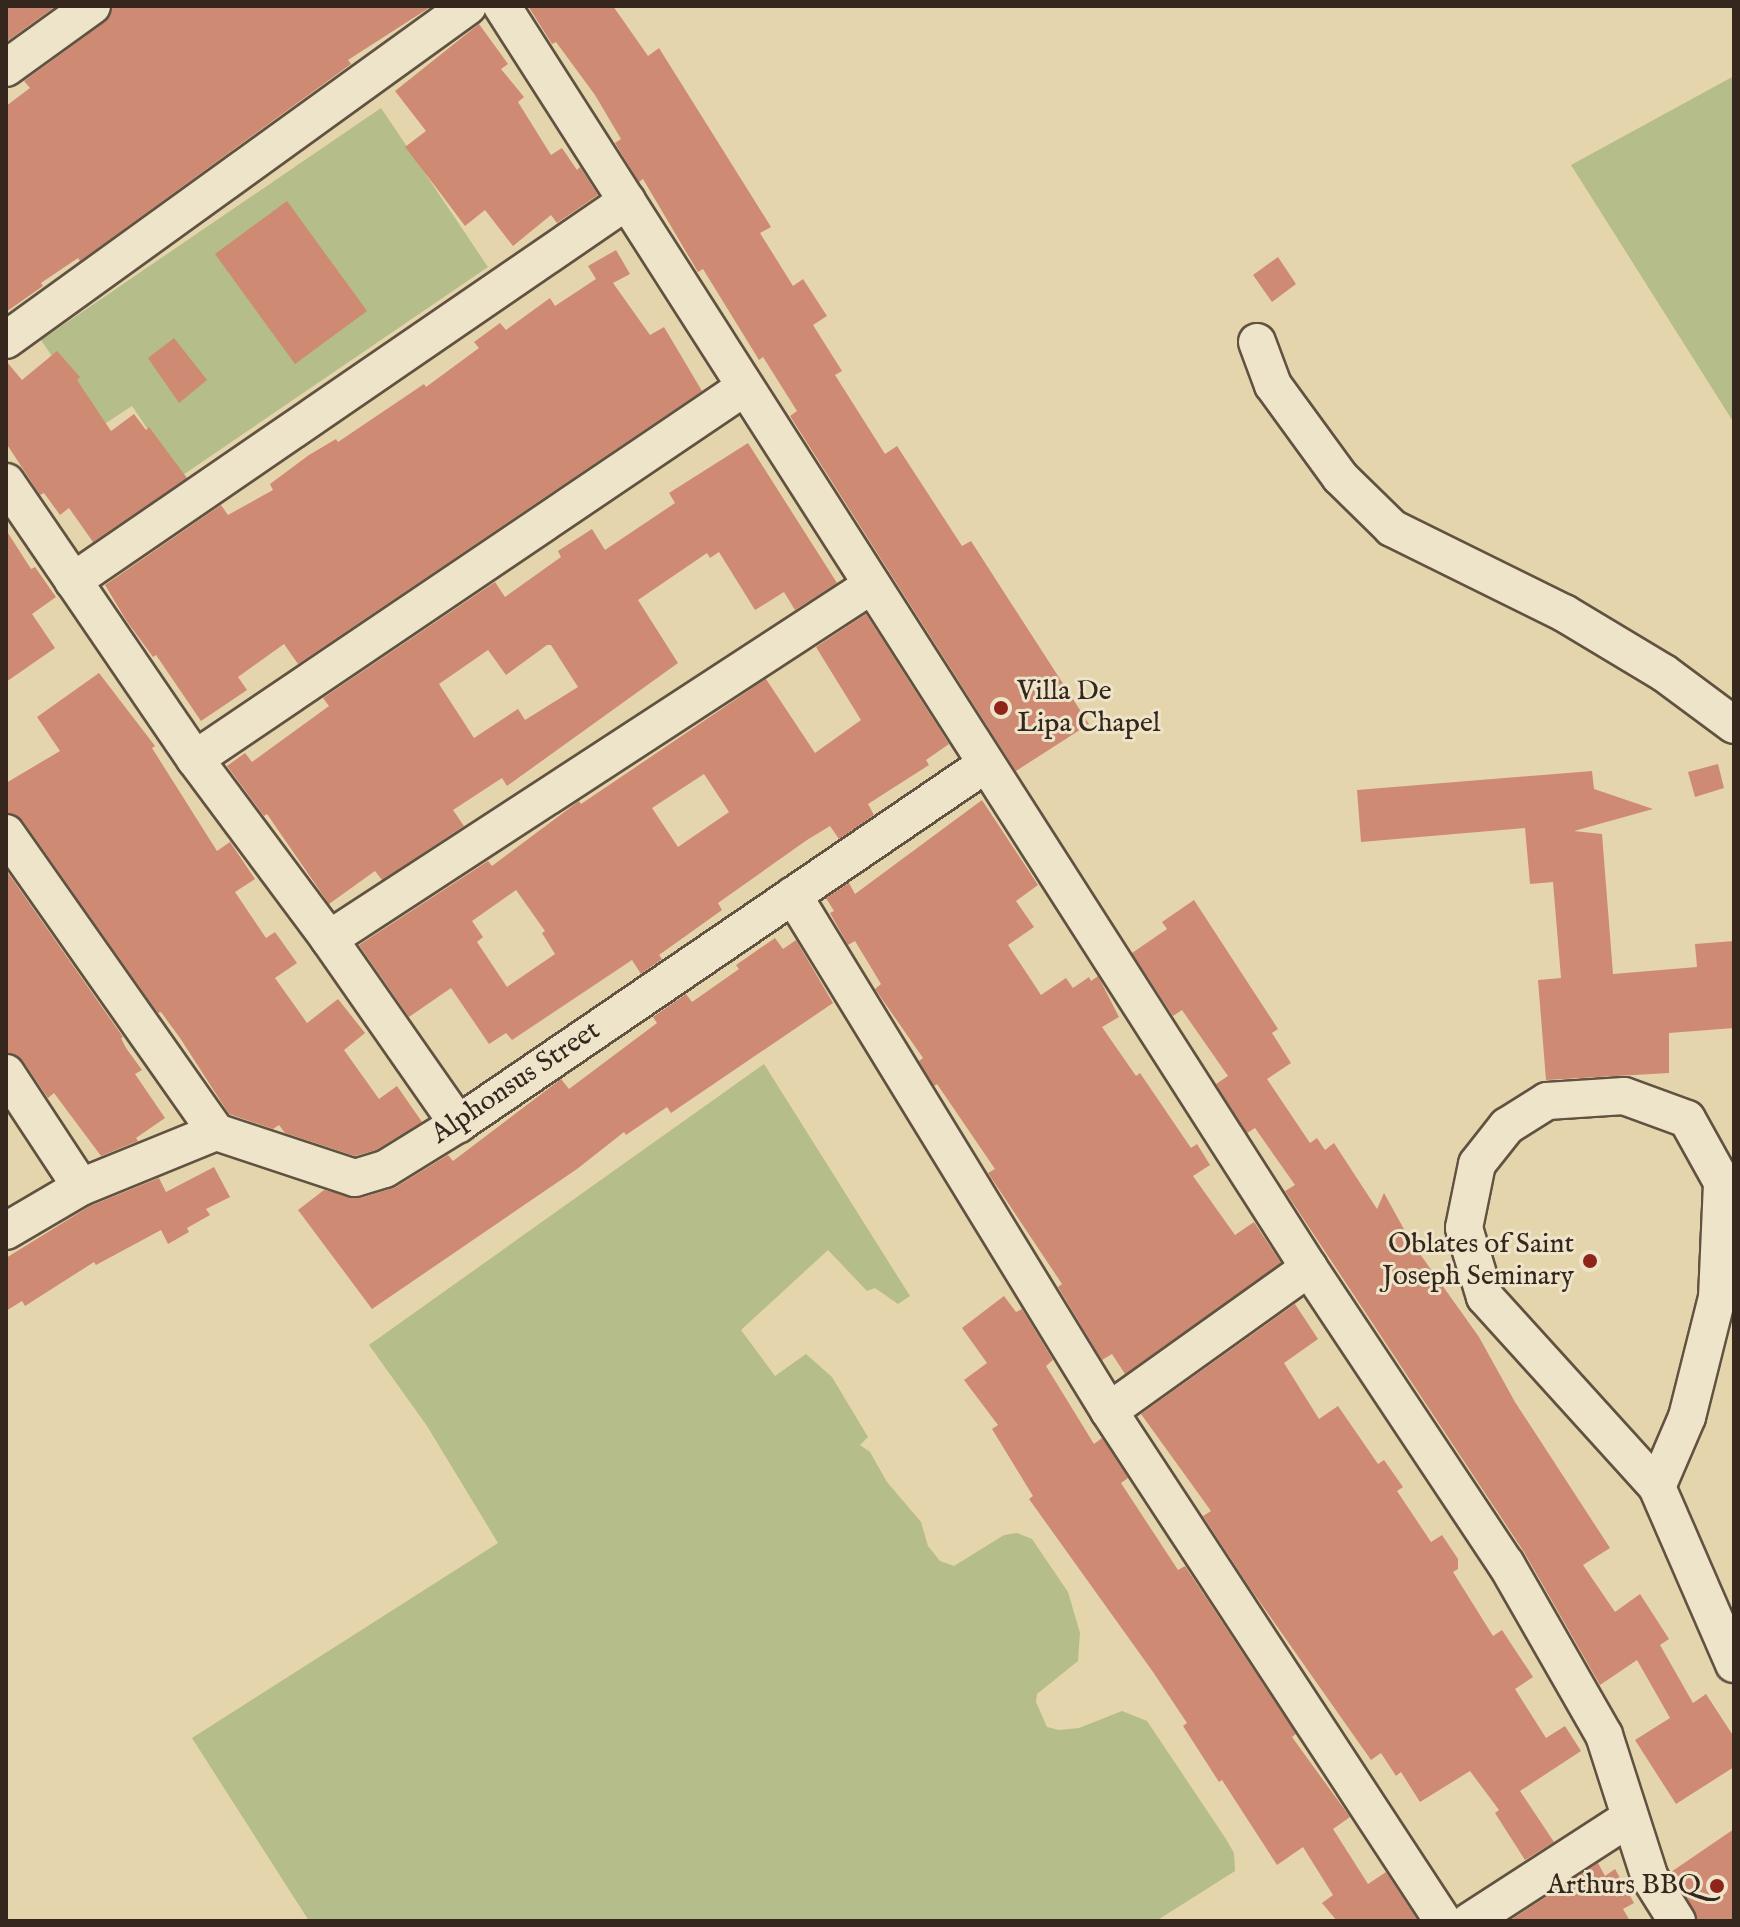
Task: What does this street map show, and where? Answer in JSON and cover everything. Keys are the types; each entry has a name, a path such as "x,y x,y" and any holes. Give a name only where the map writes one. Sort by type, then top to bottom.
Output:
{"street":[{"path":"6,68 92,6"},
{"path":"6,340 468,6"},
{"path":"502,6 1309,1268 1506,1564 1604,1735 1650,1878 1677,1921"},
{"path":"73,581 627,201"},
{"path":"1257,342 1273,385 1340,477 1392,528 1564,613 1664,673 1734,725"},
{"path":"195,759 745,387"},
{"path":"6,482 195,759 329,939 458,1124"},
{"path":"329,939 872,585"},
{"name":"Alphonsus Street","path":"216,1132 355,1178 385,1169 458,1124 986,764"},
{"path":"6,833 216,1132 81,1187 6,1231"},
{"path":"793,895 1109,1411 1443,1921"},
{"path":"6,1073 81,1187"},
{"path":"1657,1487 1687,1417 1717,1298 1728,1176 1687,1119 1624,1096 1547,1101 1507,1126 1477,1164 1464,1228 1485,1297 1657,1487 1734,1664"},
{"path":"1109,1411 1309,1268"},
{"path":"1470,1921 1629,1818"}],"green space":[{"path":"1734,76 1734,423 1571,165"},
{"path":"381,108 488,267 180,477 132,406 100,427 41,340"},
{"path":"764,1064 910,1296 898,1304 875,1288 867,1291 828,1250 741,1330 775,1376 806,1354 832,1377 868,1437 860,1445 870,1452 887,1482 921,1522 928,1546 940,1561 954,1566 1004,1535 1017,1533 1032,1539 1068,1592 1080,1633 1078,1661 1037,1694 1036,1702 1047,1727 1059,1730 1079,1728 1122,1711 1147,1721 1226,1839 1234,1853 1235,1871 1156,1921 309,1921 192,1738 498,1543 427,1426 369,1345"}],"building":[{"path":"6,6 56,6 6,42"},
{"path":"113,6 432,6 348,60 351,64 80,261 78,258 41,283 43,286 6,312 6,106 30,88 24,81 105,22"},
{"path":"528,6 613,6 648,56 659,48 771,227 760,233 793,286 803,279 827,316 813,325 842,371 835,375 885,454 897,446 962,546 971,541 1089,724 1016,771 790,416 797,411 763,357 759,360 703,269 698,272 643,179 639,182 615,143 621,139 595,95 556,42 552,44"},
{"path":"479,24 508,64 501,69 524,97 518,102 551,155 562,148 577,170 580,167 598,195 557,223 551,215 513,246 485,210 465,226 405,147 426,131 395,91"},
{"path":"287,201 367,311 295,364 215,254"},
{"path":"616,250 630,274 613,283 650,335 664,327 702,391 298,664 284,644 238,677 247,690 201,721 156,655 153,657 126,620 105,585 221,505 228,515 273,490 270,484 309,455 336,439 338,442 424,384 426,387 479,348 474,342 500,323 506,330 550,298 555,306 596,279 588,266"},
{"path":"1278,257 1296,284 1272,302 1253,275"},
{"path":"174,338 207,380 179,403 148,358"},
{"path":"57,351 80,377 77,380 111,431 134,414 146,430 149,427 187,478 93,542 69,508 60,515 44,493 40,495 6,443 6,361 22,380"},
{"path":"748,443 837,583 795,610 784,592 755,610 719,552 710,558 707,553 638,600 678,663 507,786 502,778 453,810 464,826 382,880 375,871 329,904 267,814 264,816 227,766 245,753 252,762 329,706 323,698 495,582 505,597 561,557 558,551 592,529 605,550 675,503 669,493","holes":["551,645 578,687 525,720 518,709 474,738 439,684 488,650 506,675"]},
{"path":"6,530 31,569 35,567 56,597 32,614 55,648 6,682"},
{"path":"866,614 949,744 926,760 929,765 868,804 874,815 839,839 830,826 807,840 718,903 722,910 659,955 662,959 641,974 632,960 512,1040 506,1033 489,1044 451,988 409,1017 359,945 488,861 492,866 579,801 581,804 766,679 815,753 861,720 816,647","holes":["704,774 729,812 678,847 652,808","516,890 545,931 542,933 555,954 507,987 477,942 483,937 472,921"]},
{"path":"99,673 155,746 152,748 217,851 230,842 255,879 235,892 266,938 275,932 297,963 275,978 307,1023 338,999 365,1033 344,1050 379,1099 397,1086 422,1122 376,1150 355,1156 285,1133 279,1125 273,1129 229,1114 180,1038 161,1012 158,1013 23,821 6,812 6,783 60,751 37,717"},
{"path":"1718,764 1724,788 1695,797 1688,772"},
{"path":"1592,771 1594,789 1653,809 1574,831 1602,834 1613,974 1697,967 1695,944 1734,941 1734,1028 1669,1033 1669,1073 1546,1080 1538,980 1561,978 1553,882 1530,884 1525,828 1361,842 1357,790"},
{"path":"982,800 1038,885 1016,901 1034,927 1008,945 1041,995 1066,978 1073,988 1089,977 1091,981 1098,976 1119,1017 1102,1027 1136,1076 1140,1073 1191,1148 1197,1144 1210,1165 1193,1176 1235,1235 1254,1222 1281,1263 1125,1374 1112,1354 1102,1360 1058,1287 1062,1284 988,1173 995,1169 937,1084 934,1086 919,1061 923,1058 875,989 881,984 855,941 848,945 830,913 834,911 826,898 849,883 855,894"},
{"path":"6,870 123,1037 126,1048 142,1070 135,1074 165,1118 136,1138 138,1141 101,1156 54,1093 48,1098 23,1061 6,1052"},
{"path":"1194,900 1278,1029 1272,1033 1291,1063 1267,1079 1310,1143 1317,1138 1325,1150 1334,1143 1377,1209 1384,1193 1410,1240 1479,1337 1515,1402 1610,1548 1583,1565 1615,1612 1640,1594 1669,1639 1660,1645 1693,1703 1706,1694 1734,1737 1734,1767 1676,1804 1635,1740 1670,1718 1637,1660 1600,1685 1524,1552 1285,1191 1295,1185 1255,1128 1247,1133 1216,1084 1228,1076 1182,1010 1173,1016 1132,953 1167,929 1162,922"},
{"path":"775,938 783,949 796,940 833,1003 671,1113 667,1107 626,1135 624,1132 577,1169 372,1309 298,1210 324,1190 361,1198 396,1187 448,1155 453,1161 561,1079 569,1089 657,1023 653,1017 686,994 692,1002 739,969 736,965"},
{"path":"214,1167 230,1197 206,1209 210,1215 187,1228 189,1232 168,1244 161,1230 96,1265 94,1262 25,1306 22,1301 6,1311 6,1258 90,1206 159,1178 166,1192"},
{"path":"1004,1296 1016,1312 1022,1309 1053,1360 1046,1366 1094,1444 1102,1438 1128,1478 1121,1483 1178,1570 1185,1566 1296,1734 1292,1737 1350,1817 1333,1829 1368,1884 1386,1872 1418,1921 1337,1921 1322,1903 1333,1895 1303,1847 1277,1865 1183,1726 1187,1723 1153,1672 1029,1499 1033,1496 992,1429 998,1425 964,1380 987,1363 962,1328"},
{"path":"1295,1304 1318,1339 1284,1363 1319,1419 1338,1406 1378,1464 1384,1460 1403,1487 1397,1491 1431,1542 1442,1535 1458,1559 1458,1569 1453,1572 1493,1636 1502,1630 1533,1677 1515,1689 1546,1738 1565,1726 1581,1751 1520,1791 1554,1842 1525,1860 1495,1813 1499,1810 1470,1771 1420,1802 1401,1772 1396,1776 1381,1753 1371,1760 1250,1588 1203,1516 1211,1511 1141,1414"},
{"path":"1734,1829 1734,1921 1698,1921 1671,1872"},
{"path":"1598,1863 1605,1876 1615,1869 1634,1903 1623,1909 1630,1921 1509,1921"}],"place":[{"name":"Villa De Lipa Chapel","path":"1001,708"},
{"name":"Oblates of Saint Joseph Seminary","path":"1590,1261"},
{"name":"Arthurs BBQ","path":"1717,1886"}]}
